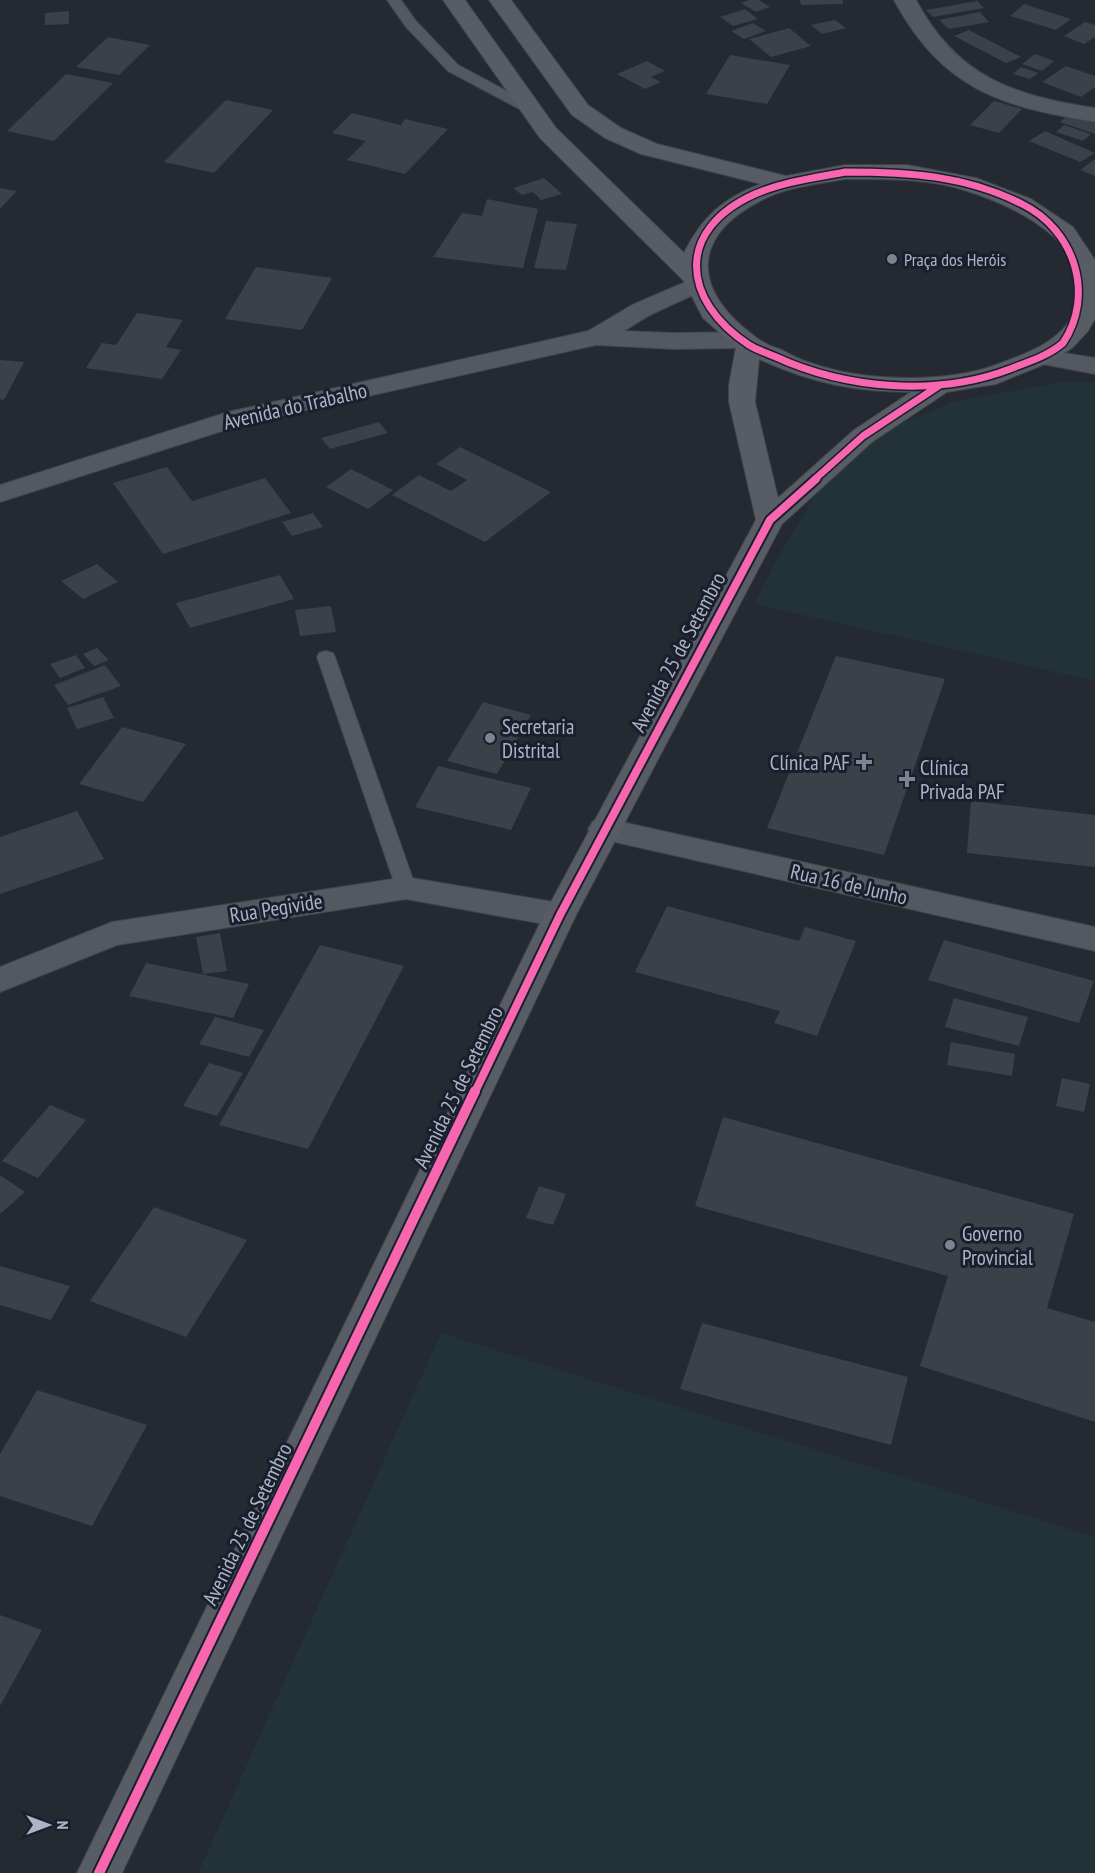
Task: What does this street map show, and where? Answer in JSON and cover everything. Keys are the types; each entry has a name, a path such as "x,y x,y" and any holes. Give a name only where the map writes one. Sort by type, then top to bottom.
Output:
{"street":[{"path":"454,0 548,133 696,281 712,313 746,343 804,370 872,384 940,385 987,378 1041,357 1079,326 1092,305 1087,267 1064,232 1023,204 968,183 907,172 844,172 786,183 753,195 726,212 707,232 696,254 696,281"},
{"path":"500,0 580,110 613,133 649,148 786,183"},
{"path":"904,0 915,21 943,54 987,87 1021,99 1095,115"},
{"name":"Avenida do Trabalho","path":"596,338 696,281"},
{"name":"Avenida do Trabalho","path":"0,494 237,418 596,338 746,343"},
{"path":"746,343 742,402 770,520"},
{"path":"1041,357 1095,366"},
{"name":"Avenida 25 de Setembro","path":"99,1873 560,915 770,520 863,436 940,385"},
{"name":"Rua 16 de Junho","path":"604,829 1095,939"},
{"name":"Rua Pegivide","path":"0,980 111,934 406,888 560,915"}],"lane":[{"path":"394,0 411,24 453,68 530,109"},
{"path":"327,657 406,888"}],"shaded area":[{"path":"1095,381 1095,681 754,604 778,557 833,466 895,426 955,401 1058,383"},
{"path":"441,1333 1095,1537 1095,1873 198,1873"}],"building":[{"path":"759,0 770,7 756,12 741,3"},
{"path":"800,0 843,0 843,4 801,5"},
{"path":"977,1 984,8 933,17 926,10"},
{"path":"1024,4 1071,19 1056,30 1010,16"},
{"path":"745,9 758,19 733,26 720,17"},
{"path":"69,11 69,24 45,25 45,13"},
{"path":"980,12 989,22 949,29 939,20"},
{"path":"835,20 846,28 822,34 811,25"},
{"path":"1085,22 1095,25 1095,37 1084,44 1064,36"},
{"path":"753,23 766,31 744,39 731,31"},
{"path":"789,28 811,46 771,57 749,39"},
{"path":"969,30 1021,57 1006,63 954,36"},
{"path":"108,37 150,45 119,75 76,67"},
{"path":"1035,54 1054,61 1042,71 1022,64"},
{"path":"730,55 790,65 767,104 706,94"},
{"path":"647,61 665,71 651,77 661,82 645,89 617,74"},
{"path":"1066,66 1095,76 1095,87 1081,97 1042,82"},
{"path":"1021,67 1038,73 1030,79 1013,74"},
{"path":"66,74 113,83 54,141 7,131"},
{"path":"226,100 273,110 214,173 164,162"},
{"path":"994,101 1022,109 999,133 970,125"},
{"path":"1072,112 1095,120 1095,134 1060,122"},
{"path":"352,113 401,125 405,119 448,129 405,174 347,160 366,141 332,133"},
{"path":"1064,125 1091,134 1083,141 1056,132"},
{"path":"1045,131 1095,153 1080,162 1029,141"},
{"path":"1095,159 1095,176 1080,170"},
{"path":"544,178 562,194 541,200 533,192 522,195 513,188"},
{"path":"0,188 17,191 0,209"},
{"path":"487,199 538,209 523,268 433,257 462,213 482,216"},
{"path":"546,221 577,224 566,270 534,268"},
{"path":"256,267 332,278 302,330 225,319"},
{"path":"137,313 183,320 166,347 181,350 162,379 86,368 102,343 116,345"},
{"path":"0,360 24,362 4,400 0,399"},
{"path":"379,422 388,433 330,449 321,438"},
{"path":"460,447 551,492 485,542 392,495 419,475 451,491 467,480 436,464"},
{"path":"167,467 192,501 265,478 291,513 163,554 113,483"},
{"path":"351,469 393,490 368,509 326,487"},
{"path":"313,513 323,527 292,536 282,522"},
{"path":"97,564 118,582 83,599 61,581"},
{"path":"280,575 294,599 190,628 176,603"},
{"path":"331,606 336,632 300,636 295,610"},
{"path":"97,648 109,660 94,666 83,654"},
{"path":"76,655 85,668 60,678 50,664"},
{"path":"836,656 945,679 884,855 767,828"},
{"path":"105,665 121,686 68,705 54,685"},
{"path":"103,697 114,718 77,729 67,708"},
{"path":"483,702 531,715 497,774 447,761"},
{"path":"122,727 186,744 143,802 79,784"},
{"path":"438,766 531,788 511,830 415,807"},
{"path":"971,801 1095,815 1095,867 967,853"},
{"path":"77,811 104,859 0,894 0,837"},
{"path":"667,906 799,941 805,927 856,941 817,1036 774,1023 780,1011 635,972"},
{"path":"220,933 227,971 203,974 196,937"},
{"path":"944,940 1094,981 1079,1023 928,980"},
{"path":"320,945 404,966 308,1149 219,1125"},
{"path":"146,963 249,984 233,1018 129,996"},
{"path":"954,998 1028,1017 1019,1046 945,1027"},
{"path":"215,1017 264,1030 249,1057 199,1044"},
{"path":"951,1042 1015,1054 1012,1076 947,1065"},
{"path":"209,1063 243,1073 217,1116 183,1106"},
{"path":"1062,1078 1090,1084 1084,1112 1056,1106"},
{"path":"50,1105 86,1120 38,1178 2,1161"},
{"name":"Governo Provincial","path":"723,1117 1074,1214 1047,1308 1095,1322 1095,1422 920,1366 948,1276 695,1206"},
{"path":"0,1175 25,1192 0,1214"},
{"path":"539,1186 566,1194 553,1225 526,1218"},
{"path":"154,1207 247,1240 186,1337 90,1301"},
{"path":"0,1266 70,1286 51,1320 0,1305"},
{"path":"702,1323 908,1377 891,1445 680,1389"},
{"path":"37,1390 147,1425 92,1526 0,1496 0,1454"},
{"path":"0,1615 42,1630 0,1706"}],"cycle path":[{"path":"99,1873 560,915 770,520 863,436 940,385 987,378 1041,357 1063,343 1079,326 1090,302 1087,267 1064,232 1023,204 968,183 907,172 845,172 786,183 753,195 726,212 707,232 696,254 697,284 712,313 749,345 804,370 871,384 940,385"}],"place":[{"name":"Praça dos Heróis","path":"892,259"},
{"name":"Secretaria Distrital","path":"490,738"},
{"name":"Clínica PAF","path":"864,762"},
{"name":"Clínica Privada PAF","path":"907,779"},
{"name":"Governo Provincial","path":"950,1245"}]}
